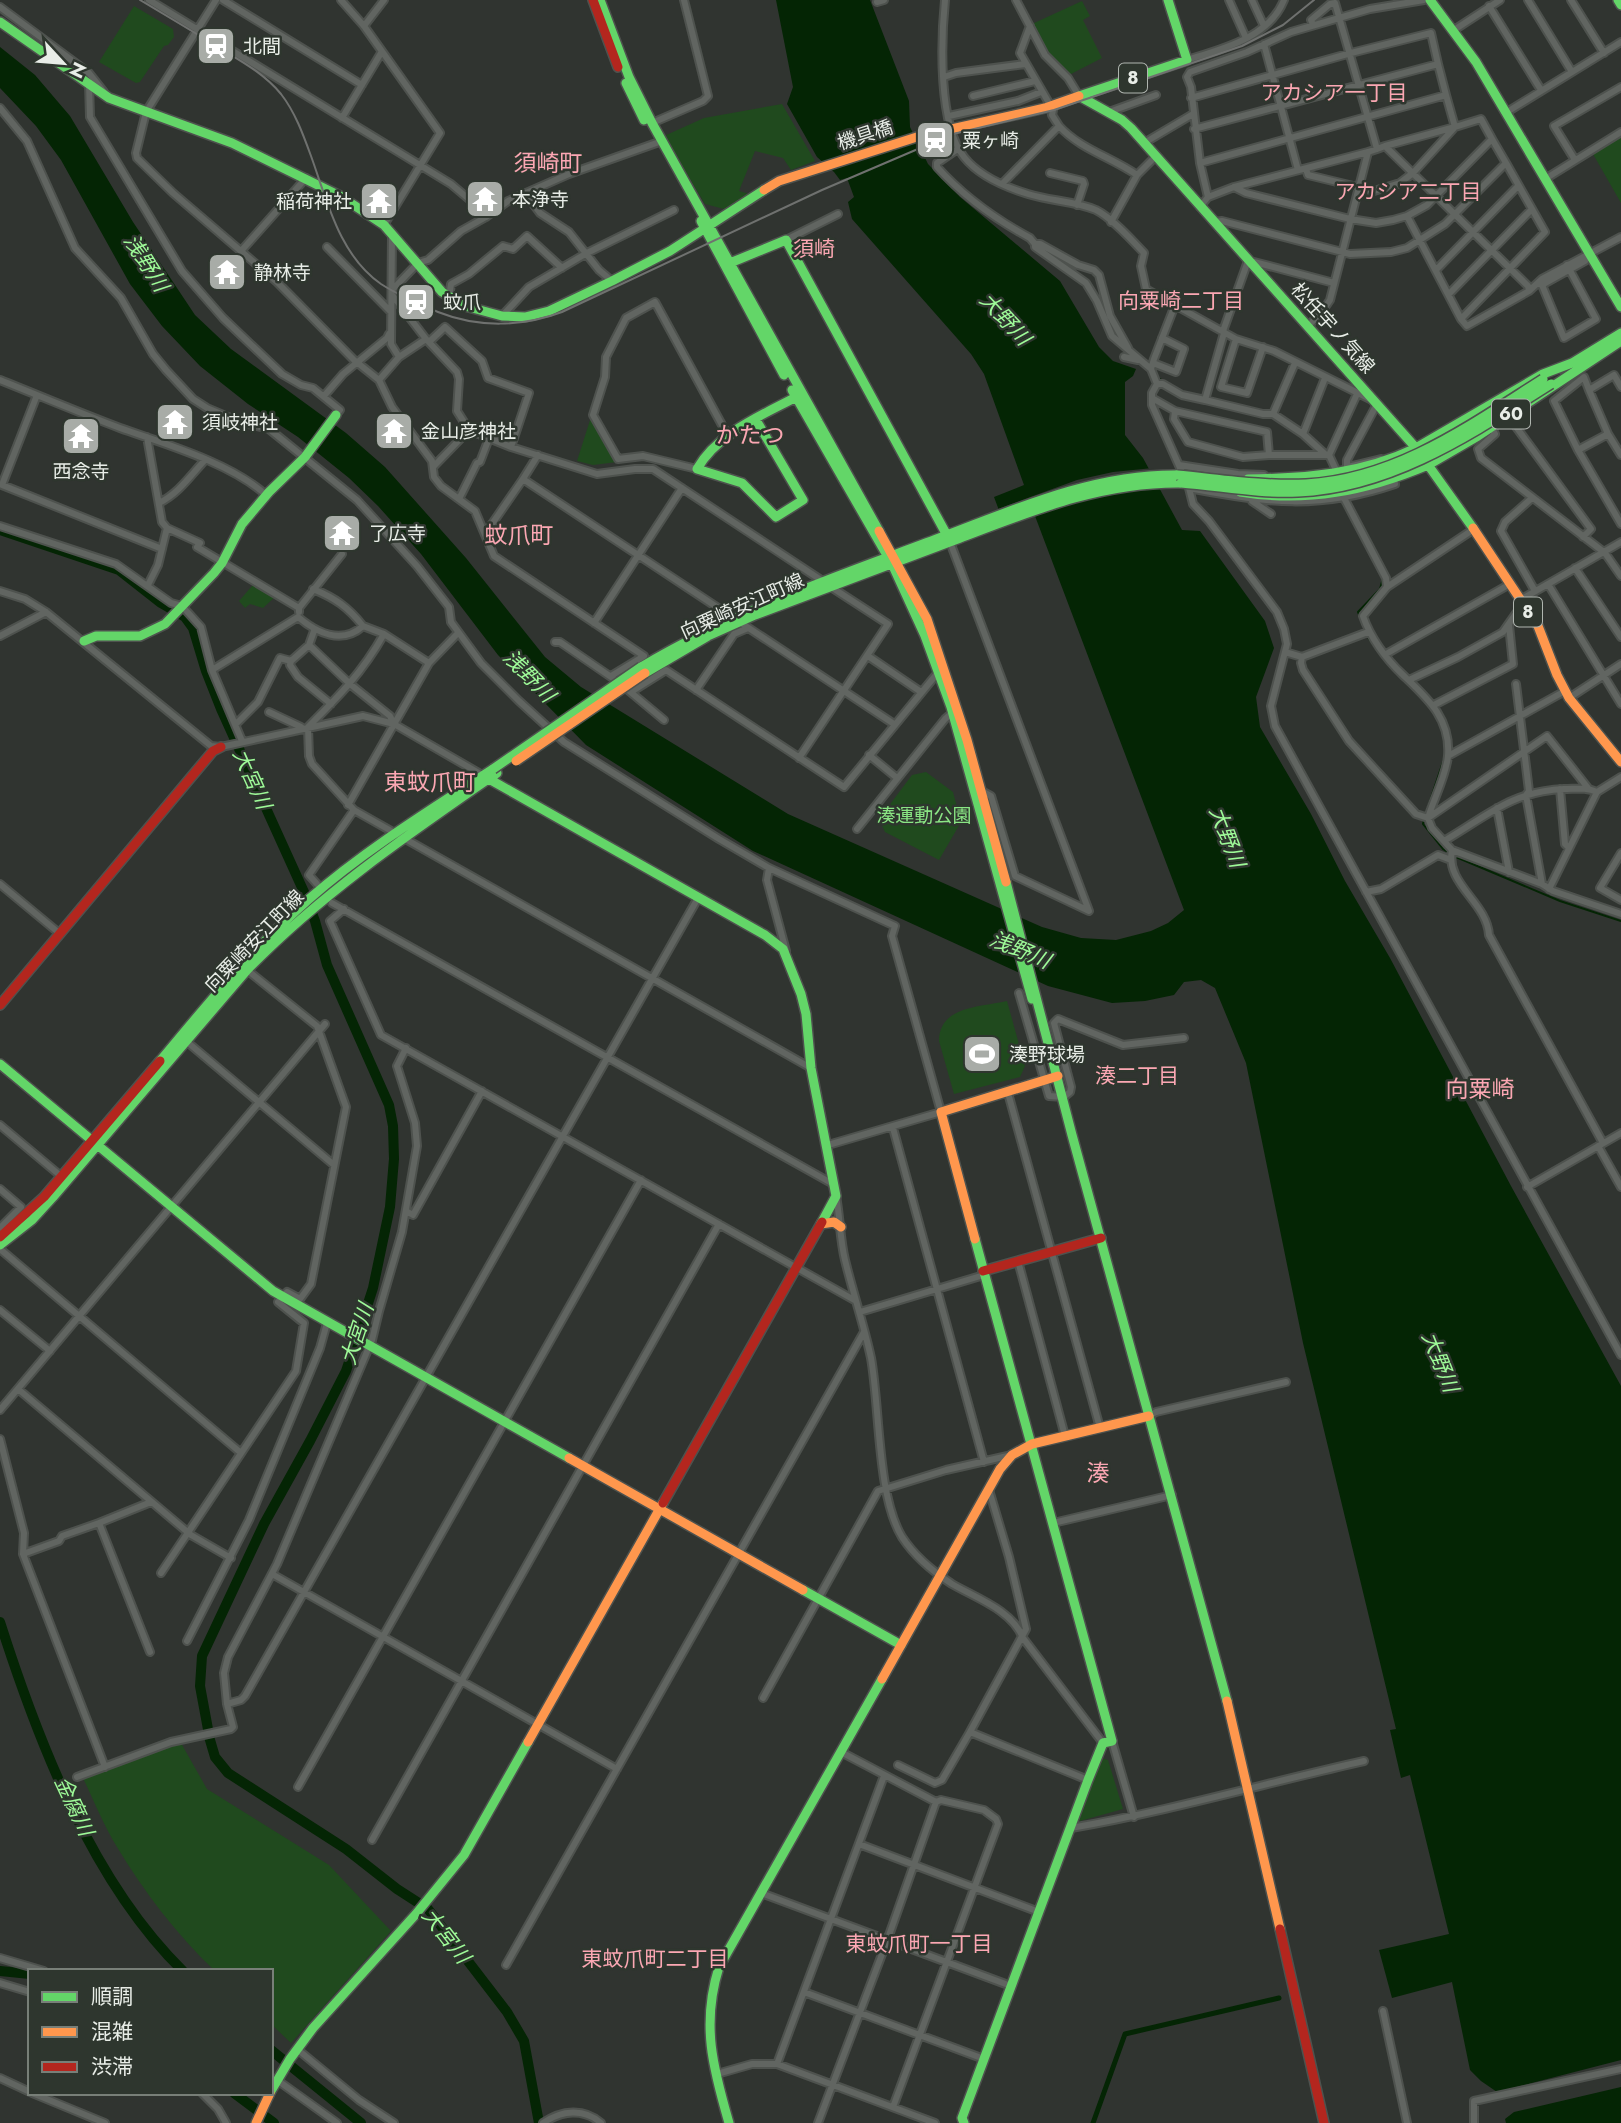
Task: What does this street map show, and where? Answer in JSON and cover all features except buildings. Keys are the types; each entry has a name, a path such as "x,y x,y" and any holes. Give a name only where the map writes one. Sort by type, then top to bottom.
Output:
{"street":[{"path":"149,0 451,184 486,217"},
{"path":"216,0 146,112 137,158 173,193 277,282 379,380 392,407 432,461 434,477 441,486 475,511 494,556 644,656 611,676"},
{"path":"223,0 362,86"},
{"path":"341,0 364,26 440,133 384,225"},
{"path":"364,26 384,0"},
{"path":"593,0 633,100 707,226 926,619 982,791 1010,907"},
{"path":"600,0 629,77 659,141"},
{"path":"652,123 703,101 708,96 684,0"},
{"path":"945,0 942,25 948,116 964,157 981,174 1028,194 1096,211 1144,253 1142,276 1146,289 1236,339 1263,347 1376,403 1347,460 1347,468"},
{"path":"1016,0 1045,55 1068,78 1079,96"},
{"path":"1168,0 1187,60 1224,49 1246,38 1273,19 1284,0"},
{"path":"1229,0 1246,38"},
{"path":"1252,0 1264,26"},
{"path":"1367,0 1370,9"},
{"path":"1208,197 1194,129 1191,87 1187,76 1189,72 1313,25 1370,9 1424,0"},
{"path":"1430,0 1476,62 1621,307"},
{"path":"1454,30 1500,0"},
{"path":"1528,0 1572,72"},
{"path":"1571,0 1604,53"},
{"path":"1618,0 1621,5"},
{"path":"1313,25 1311,20 1335,3 1377,149"},
{"path":"1489,6 1541,90"},
{"path":"0,8 89,73 109,98"},
{"path":"0,22 109,98 232,143 340,196 384,225 449,297"},
{"path":"1030,26 1020,53 1053,110 1052,115 1059,126 1081,145 1137,175"},
{"path":"1191,98 1431,33 1455,127"},
{"path":"1507,112 1621,42"},
{"path":"1264,44 1290,138 1302,170 1308,175 1374,191 1400,183 1413,173 1455,127"},
{"path":"1224,49 1232,57"},
{"path":"342,118 381,52"},
{"name":"8","path":"1079,96 1187,60"},
{"path":"944,77 1025,64"},
{"path":"1194,129 1438,64"},
{"path":"973,96 1035,81"},
{"path":"84,641 96,636 128,638 148,634 165,624 222,563 242,524 266,495 306,456 340,410 324,396 282,374 223,318 182,271 90,117 89,83"},
{"path":"1575,160 1554,126 1621,87"},
{"path":"948,116 1018,101 1041,92"},
{"path":"1109,112 1156,94"},
{"path":"1200,163 1446,95"},
{"name":"機具橋","path":"449,297 481,312 502,316 526,317 549,311 670,251 779,181 920,136 1049,106 1079,96"},
{"name":"松任宇ノ気線","path":"1079,96 1131,128 1416,448 1538,626 1567,695 1621,762"},
{"path":"0,108 27,141 75,248 121,298 153,354 166,370 193,399 207,408 240,422 269,429 306,456 357,500 417,566 449,607 458,633 481,663 564,742 769,868 895,926 892,936 1032,1444 1107,1742 1134,1817"},
{"path":"1144,143 1193,114"},
{"path":"1200,207 1208,197 1234,187 1481,119 1545,232 1461,319"},
{"path":"1003,183 1059,126"},
{"path":"1545,178 1621,132"},
{"path":"1234,187 1246,193 1376,223 1408,216 1427,205 1492,139"},
{"path":"392,293 418,263 428,260 461,230 508,201 659,141"},
{"path":"1385,146 1528,286 1529,291"},
{"path":"959,148 937,163 937,167 961,192 1030,238 1035,247 1086,283 1097,301 1106,327 1128,350 1152,366 1176,372 1184,349 1162,338"},
{"path":"1308,326 1330,300 1368,152"},
{"path":"1111,222 1137,175 1155,157"},
{"path":"1214,222 1222,220 1342,252 1371,255 1391,252 1407,248 1435,231 1455,215 1506,163"},
{"path":"1049,173 1083,181 1077,205"},
{"path":"242,250 306,178"},
{"path":"1436,271 1518,186"},
{"path":"525,193 540,213 569,232 585,254 612,281"},
{"path":"1449,294 1532,209"},
{"path":"502,316 529,287 585,254 674,210"},
{"path":"727,264 786,240 838,214"},
{"path":"1408,216 1467,326 1540,285"},
{"path":"392,234 390,332 391,344 399,357"},
{"path":"449,297 451,284 469,274 503,246 513,249 527,236 562,268"},
{"path":"1568,267 1596,319 1564,338 1540,285 1542,279 1621,237"},
{"path":"786,240 949,539 1090,911 1015,876 991,796 982,791"},
{"path":"1035,244 1040,244 1078,265 1086,266 1099,275 1110,316 1128,350"},
{"path":"327,247 391,312"},
{"path":"1205,398 1224,332 1250,262 1334,283"},
{"path":"392,293 428,341 457,372 457,411 469,429 511,447 597,474 653,469 888,624 799,758"},
{"path":"728,436 655,302 626,318 607,357 605,377 593,415 618,459 643,456 742,483 776,517 803,500 757,420"},
{"path":"1175,305 1152,366 1157,384 1152,405 1189,488 1193,504 1209,521 1277,612 1284,629 1286,652 1271,706 1275,726 1621,1355"},
{"path":"379,380 399,357 428,341 445,327 482,361 488,378 529,393 511,447"},
{"path":"324,396 357,361 387,338 390,332"},
{"name":"60","path":"1416,448 1543,374 1572,363 1621,333"},
{"path":"1236,339 1221,387 1247,393 1263,347"},
{"name":"60","path":"1428,465 1547,393 1621,341"},
{"path":"1124,357 1140,360"},
{"name":"向粟崎安江町線","path":"1547,381 1591,360"},
{"path":"1273,414 1295,363"},
{"name":"向粟崎安江町線","path":"0,1247 4,1234 30,1212 95,1143 279,932 317,893 643,670 708,636 827,584 963,533 1100,489 1161,482 1215,482 1295,492 1369,482 1419,462 1572,363"},
{"path":"1589,390 1614,375 1621,387"},
{"path":"1621,456 1608,434 1584,377 1554,401 1578,450 1621,524"},
{"path":"1303,434 1325,378"},
{"path":"0,380 205,460 244,479 266,495"},
{"path":"1157,384 1163,384 1182,395 1273,414 1328,455 1336,470"},
{"path":"1328,455 1357,394"},
{"path":"37,395 1,485 162,550"},
{"path":"697,469 699,461 728,436 799,395"},
{"path":"1152,398 1175,411 1267,432 1269,455"},
{"path":"1175,411 1174,419 1188,442 1244,457 1328,455"},
{"path":"1511,420 1591,529 1583,537"},
{"path":"1491,427 1494,436 1478,449 1479,455 1605,553 1621,576"},
{"path":"434,466 469,429"},
{"path":"1578,450 1608,434"},
{"path":"147,437 162,522 167,528 200,543 197,547 299,608"},
{"path":"459,499 492,438"},
{"path":"1215,482 1327,476 1383,462 1416,448"},
{"path":"485,534 538,455"},
{"path":"1179,465 1238,474 1311,474 1381,459 1383,462"},
{"path":"159,503 184,485 205,460"},
{"path":"1215,482 1253,497 1333,495 1394,479 1428,465"},
{"path":"523,479 894,724"},
{"path":"1189,488 1316,502 1344,498 1395,484 1394,479"},
{"path":"594,623 682,488"},
{"path":"1253,497 1271,514"},
{"path":"1344,498 1386,578 1387,587"},
{"path":"1532,498 1505,522 1501,531 1535,591"},
{"path":"0,526 104,559 130,572 171,603 182,606 201,627 212,670 242,741"},
{"path":"148,585 162,550 167,528"},
{"path":"1425,817 1448,757 1447,732 1434,705 1400,672 1368,632 1363,616 1387,587 1474,529"},
{"path":"1409,680 1503,632 1521,602 1535,591 1621,542"},
{"path":"298,617 299,608 342,554"},
{"path":"1575,568 1621,637"},
{"path":"1386,654 1510,584"},
{"path":"1548,584 1621,704"},
{"path":"313,589 335,598 350,609 363,626 384,634 429,663"},
{"path":"0,591 25,599 46,611 202,741 211,746 224,746"},
{"path":"0,636 46,611"},
{"path":"298,617 314,631 341,636 354,634 363,626"},
{"path":"212,670 298,617"},
{"path":"696,690 740,623"},
{"path":"1434,705 1514,664 1509,625"},
{"path":"314,631 309,645 290,665 298,677 331,704"},
{"path":"1286,652 1302,657 1368,632"},
{"path":"317,893 309,875 351,808 429,663 458,633"},
{"path":"305,727 350,684 369,661 384,634"},
{"path":"555,642 560,642 611,676 664,720"},
{"path":"309,645 350,684 390,716 394,724"},
{"path":"868,656 921,691"},
{"path":"1302,657 1303,670 1349,741 1407,807 1425,817 1444,841 1451,855 1451,870 1488,922 1489,935 1621,1187"},
{"path":"236,724 258,702 280,659 291,661"},
{"path":"1448,757 1621,664"},
{"path":"631,692 666,670 844,787 941,669"},
{"path":"1516,684 1529,791 1526,795 1545,887"},
{"path":"857,829 945,719 956,711"},
{"path":"956,711 1031,982 1052,1078"},
{"path":"269,712 305,727"},
{"path":"0,1005 213,751 242,741 363,716 394,724 777,943 788,961 806,1014 811,1068 828,1145 844,1257 871,1358 886,1487 894,1520 918,1557 940,1575 1018,1625 1023,1638 1107,1742"},
{"path":"305,727 309,756 313,764 351,808 811,1068"},
{"path":"1425,817 1547,736 1588,788"},
{"path":"869,755 897,778"},
{"path":"1545,887 1569,848 1597,792 1621,777"},
{"path":"1444,841 1497,808 1526,795 1560,789 1588,788 1597,792"},
{"path":"1560,789 1565,844 1569,848"},
{"path":"1497,808 1509,872"},
{"path":"1592,904 1621,853"},
{"path":"1366,892 1381,889 1438,855 1451,855 1509,872 1621,914"},
{"path":"769,868 767,880 788,961"},
{"path":"0,884 59,933"},
{"path":"1601,888 1621,900"},
{"path":"227,1704 245,1696 698,898"},
{"path":"332,902 834,1184"},
{"path":"344,909 330,920 381,1035 856,1301"},
{"name":"向粟崎安江町線","path":"4,1234 43,1209 242,964 279,932"},
{"path":"161,1573 296,1371 304,1323 278,1302 287,1292 300,1299 311,1284 346,1107 317,1026 247,970"},
{"path":"1019,993 1062,1097 1172,1495 1233,1724 1324,2123"},
{"path":"1062,1097 1070,1092 1071,1087 1054,1023 1058,1019 1123,1045 1184,1038"},
{"path":"0,1410 324,1024"},
{"path":"186,1041 334,1165"},
{"path":"77,1777 188,1738 231,1729 224,1673 228,1657 272,1574 368,1346 391,1276 417,1146 415,1123 397,1066 406,1048"},
{"path":"0,1063 248,1272 282,1297 901,1644"},
{"path":"828,1145 893,1128 1052,1078"},
{"path":"406,1211 413,1214 482,1091"},
{"path":"1008,1093 1100,1428"},
{"path":"0,1125 62,1177"},
{"path":"893,1128 984,1462"},
{"path":"1527,1186 1621,1133"},
{"path":"298,1787 641,1180"},
{"path":"0,1189 21,1207 4,1234"},
{"path":"337,2123 275,2079 326,2013 400,1934 451,1874 470,1847 836,1196"},
{"path":"821,1224 834,1222 841,1227"},
{"path":"372,1840 719,1224"},
{"path":"860,1312 937,1290 1018,1261 1101,1238"},
{"path":"0,1247 241,1453"},
{"path":"1018,1261 1065,1436"},
{"path":"0,1310 50,1351"},
{"path":"187,1641 231,1558 328,1324"},
{"path":"506,1965 864,1332"},
{"path":"729,2123 707,2026 709,1997 719,1967 1005,1461 1032,1444 1286,1382"},
{"path":"18,1389 188,1533 231,1558"},
{"path":"0,1439 24,1533 23,1554 105,1766"},
{"path":"763,1698 878,1491 1012,1455"},
{"path":"898,1765 935,1783 942,1780 1026,1629 989,1490"},
{"path":"1053,1523 1172,1495"},
{"path":"23,1554 59,1541 62,1536 152,1502"},
{"path":"99,1523 150,1652"},
{"path":"272,1574 617,1769"},
{"path":"970,1732 1088,1780"},
{"path":"961,2121 1088,1780 1107,1742"},
{"path":"841,1752 936,1802 941,1800 984,1810 996,1819 996,1829 894,2107"},
{"path":"1070,1828 1134,1817 1247,1787 1364,1761"},
{"path":"777,2064 884,1776"},
{"path":"818,2123 936,1802"},
{"path":"859,1844 1039,1912"},
{"path":"761,1893 1011,1986"},
{"path":"0,1958 37,1969"},
{"path":"0,1983 28,1991"},
{"path":"804,1992 984,2059"},
{"path":"1383,2011 1407,2123"},
{"path":"296,2051 359,2100 394,2123"},
{"path":"717,2074 752,2064 777,2064 935,2123"},
{"path":"1474,2123 1474,2101 1621,2068"},
{"path":"0,2078 28,2092"},
{"path":"36,2095 105,2123"},
{"path":"204,2095 218,2109 226,2123"},
{"path":"256,2123 269,2095"},
{"path":"544,2123 566,2113 580,2112 592,2115 601,2123"}],"green space":[{"path":"1082,1 1090,16 1083,20 1102,58 1069,75 1046,53 1032,24"},
{"path":"134,6 173,29 174,37 164,46 140,82 136,83 99,62"},
{"path":"782,104 815,161 791,170 783,158 755,151 739,191 749,194 724,209 705,204 664,136 704,118"},
{"path":"1621,137 1621,203 1593,154"},
{"path":"591,417 617,462 593,465 577,461"},
{"path":"256,585 276,596 263,608 250,604 245,608 239,601"},
{"name":"湊運動公園","path":"926,772 953,792 961,822 939,860 885,832 879,819 912,775"},
{"name":"湊野球場","path":"1007,1001 1025,1066 1020,1077 954,1094 939,1041 941,1029 946,1021 963,1010"},
{"path":"181,1743 207,1789 329,1865 391,1931 291,2043 273,2026 273,1969 213,1969 187,1943 127,1864 83,1778"},
{"path":"1101,1758 1108,1760 1123,1809 1080,1821 1078,1819"}],"water":[{"path":"776,0 870,0 909,101 910,127 928,164 960,197 1060,281 1099,347 1113,361 1136,369 1133,376 1125,382 1125,435 1143,458 1182,530 1200,531 1265,621 1274,648 1256,697 1260,727 1390,958 1621,1386 1621,2060 1497,2092 1470,2070 1452,1982 1392,1998 1379,1950 1449,1934 1410,1775 1401,1778 1390,1730 1396,1729 1303,1343 1246,1063 1215,988 1201,980 1184,982 1174,995 1145,1001 1112,1003 1048,986 753,851 586,745 498,655 421,554 378,506 349,478 298,437 248,404 200,366 162,326 130,284 61,160 36,126 0,88 0,47 35,75 70,116 133,222 195,315 231,349 346,433 385,467 466,558 545,657 581,687 788,814 1042,927 1081,938 1116,940 1151,931 1168,923 1184,910 1035,516 1000,528 1000,513 994,497 1024,485 984,374 971,354 852,219 848,202 854,197 847,178 840,180 817,157 787,104 793,87"},
{"path":"1621,2087 1621,2123 1506,2123 1505,2119 1514,2112"}],"pier":[{"path":"1153,468 1162,485 1138,486 996,514 995,510 1077,480 1113,472"}],"waterway":[{"path":"1158,378 1167,383"},
{"path":"1180,391 1192,394"},
{"path":"1343,504 1356,527"},
{"name":"大宮川","path":"0,530 119,570 161,603 185,617 193,628 221,709 304,892 327,965 389,1105 393,1126 394,1159 390,1207 373,1288 346,1371 264,1524 202,1656 200,1686 215,1757 228,1773 346,1849 397,1889 428,1909 507,2012 524,2041 539,2123"},
{"path":"1365,630 1358,612 1380,589 1383,578"},
{"path":"1367,636 1377,650"},
{"path":"1396,673 1405,681"},
{"path":"1426,813 1445,756"},
{"path":"1424,819 1423,824 1443,849 1451,854"},
{"path":"1456,857 1560,901 1621,921"},
{"name":"金腐川","path":"0,1622 51,1761 95,1853 121,1896 181,1969"},
{"path":"0,1971 28,1974"},
{"path":"1093,2123 1125,2034 1279,1998"},
{"name":"金腐川","path":"273,2052 361,2123"},
{"path":"237,2095 274,2123"}],"railway":[{"path":"140,0 249,66 281,94 302,131 336,226 355,258 367,272 394,292 438,312 469,321 500,324 531,321 562,312 822,190 953,134 1054,110 1242,46 1283,25 1314,0"}],"traffic: fast":[{"path":"600,0 629,77 652,123 879,531"},
{"path":"1079,96 1187,60 1168,0"},
{"path":"1430,0 1476,62 1621,307"},
{"path":"1618,0 1621,5"},
{"path":"0,22 109,98 232,143 340,196 384,225 442,292 465,306 502,316 525,317 549,311 612,281 670,251 764,190"},
{"path":"626,83 644,120"},
{"path":"1079,96 1131,128 1416,448 1473,528"},
{"path":"701,221 784,375"},
{"path":"725,265 786,240 949,539"},
{"path":"1416,448 1543,374 1572,363 1621,333"},
{"path":"1428,465 1478,436 1621,341"},
{"path":"1177,475 1258,483 1306,484 1371,472 1401,461 1459,432 1543,379"},
{"path":"1181,483 1254,491 1298,492 1367,480 1399,469 1462,439 1551,384"},
{"path":"792,390 892,564 925,636 951,707 1032,999"},
{"path":"756,420 803,500 776,517 742,483 697,469 717,444 730,434 800,395"},
{"path":"84,641 96,636 140,636 165,624 214,573 242,524 269,492 305,457 336,415"},
{"path":"1248,479 1334,473 1375,464 1416,448"},
{"path":"1240,492 1289,496 1336,492 1382,482 1428,465"},
{"path":"641,667 710,630 779,599 1016,509 1079,488 1111,481 1177,475"},
{"path":"645,673 708,636 755,615 1010,519 1093,493 1151,484 1181,483"},
{"path":"493,769 641,667"},
{"path":"160,1061 250,957 309,899 375,847 493,769"},
{"path":"0,1245 32,1220 53,1197 247,970 276,942 305,915 367,866 497,773"},
{"path":"489,779 765,935 783,949 806,1014 811,1068 836,1196 822,1222"},
{"path":"1006,882 1072,1135 1227,1701"},
{"path":"0,1064 273,1291 569,1458"},
{"path":"964,2123 962,2118 1088,1780 1103,1743 1112,1741 975,1239"},
{"path":"803,1590 901,1645"},
{"path":"729,2123 711,2046 711,2008 719,1967 882,1679"},
{"path":"273,2088 313,2028 416,1914 464,1855 528,1742"}],"traffic: slow":[{"path":"764,190 779,181 920,136 1045,108 1079,96"},
{"path":"1473,528 1538,626 1569,698 1621,762"},
{"path":"879,531 927,619 967,740 1006,882"},
{"path":"516,761 645,673"},
{"path":"975,1239 941,1112 1058,1076"},
{"path":"821,1224 834,1222 841,1227"},
{"path":"882,1679 1000,1469 1012,1455 1032,1444 1149,1416"},
{"path":"569,1458 803,1590"},
{"path":"528,1742 663,1503"},
{"path":"1227,1701 1280,1929"},
{"path":"256,2123 269,2095"}],"traffic: jam":[{"path":"593,0 618,67"},
{"path":"0,1005 213,751 221,747"},
{"path":"0,1237 44,1197 160,1061"},
{"path":"663,1503 822,1222"},
{"path":"983,1271 1101,1238"},
{"path":"1280,1929 1324,2123"}],"place":[{"name":"北間","path":"216,46"},
{"name":"粟ヶ崎","path":"935,140"},
{"name":"本浄寺","path":"485,199"},
{"name":"稲荷神社","path":"379,201"},
{"name":"静林寺","path":"227,272"},
{"name":"蚊爪","path":"416,302"},
{"name":"須岐神社","path":"175,422"},
{"name":"金山彦神社","path":"394,431"},
{"name":"西念寺","path":"81,436"},
{"name":"了広寺","path":"342,533"},
{"name":"湊野球場","path":"982,1054"}],"district":[{"name":"アカシア一丁目","path":"1334,93"},
{"name":"須崎町","path":"548,163"},
{"name":"アカシア二丁目","path":"1408,192"},
{"name":"須崎","path":"814,249"},
{"name":"向粟崎二丁目","path":"1181,301"},
{"name":"かたつ","path":"750,435"},
{"name":"蚊爪町","path":"519,535"},
{"name":"東蚊爪町","path":"430,782"},
{"name":"湊二丁目","path":"1137,1076"},
{"name":"向粟崎","path":"1480,1089"},
{"name":"湊","path":"1098,1473"},
{"name":"東蚊爪町一丁目","path":"919,1944"},
{"name":"東蚊爪町二丁目","path":"655,1959"}],"water label":[{"name":"浅野川","path":"146,263"},
{"name":"大野川","path":"1005,319"},
{"name":"浅野川","path":"529,676"},
{"name":"大野川","path":"1227,837"},
{"name":"浅野川","path":"1020,950"},
{"name":"大野川","path":"1440,1362"}]}
